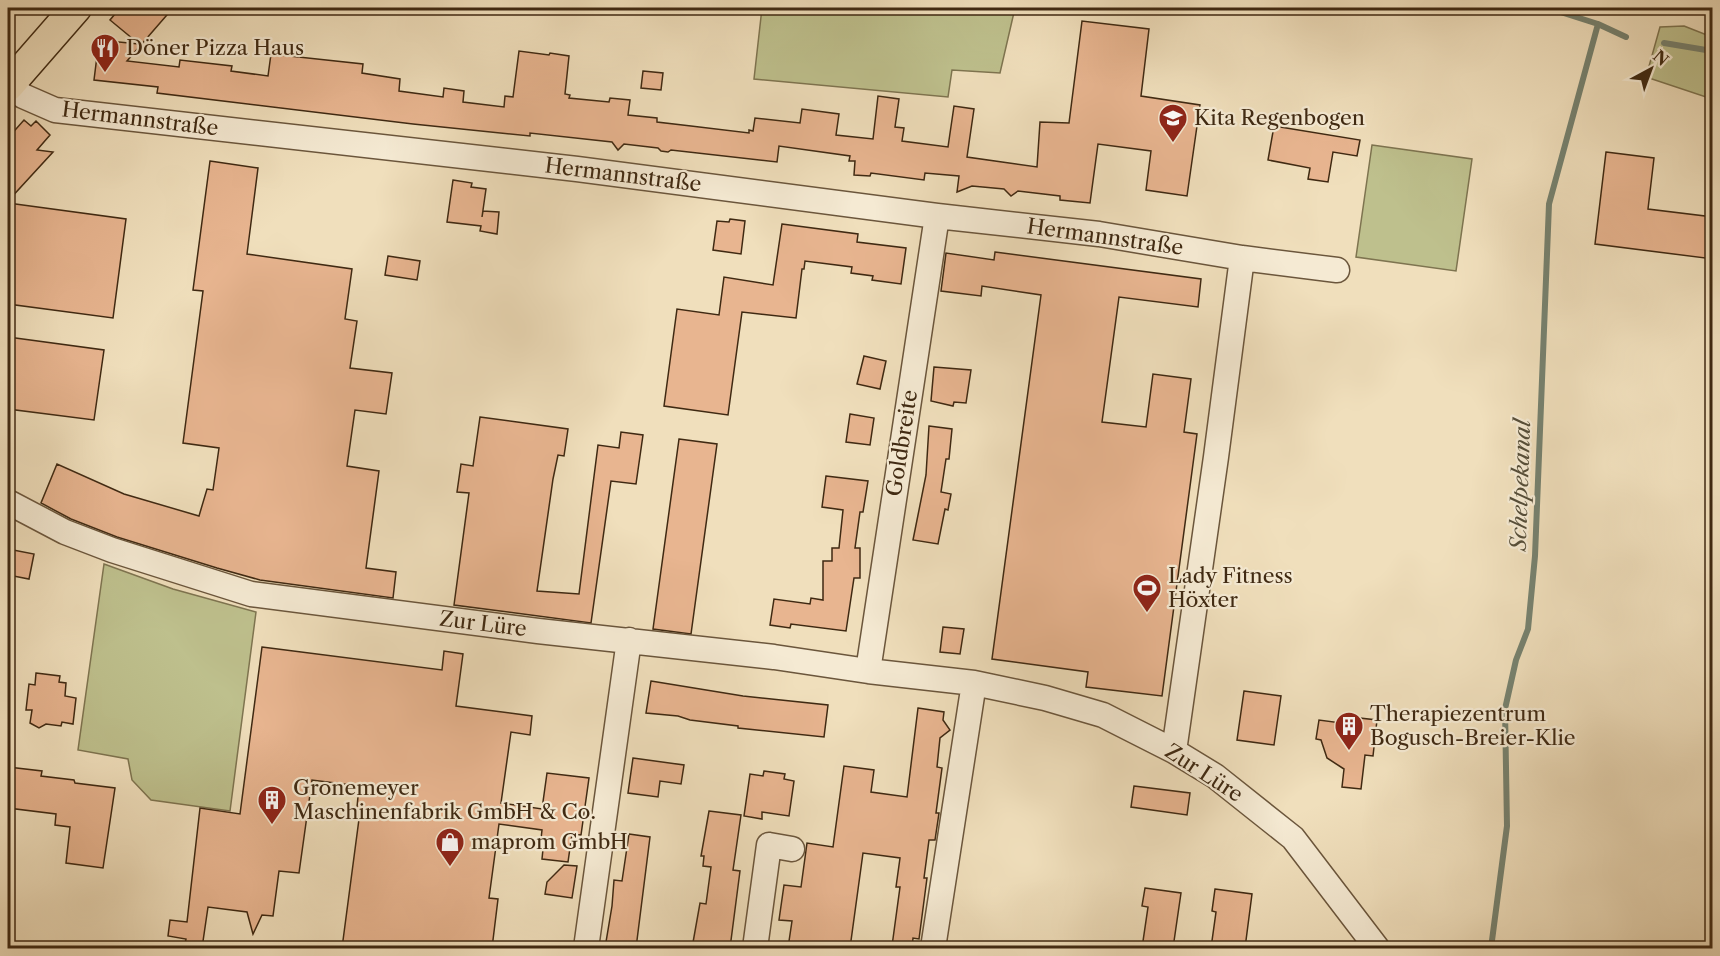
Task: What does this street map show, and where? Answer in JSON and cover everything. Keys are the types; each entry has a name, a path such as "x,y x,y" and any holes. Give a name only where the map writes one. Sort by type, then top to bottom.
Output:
{"main road":[{"path":"8,85 76,8"}],"street":[{"name":"Hermannstraße","path":"8,85 37,103 63,111 578,169 937,216 1099,234 1242,258 1337,270"},
{"name":"Goldbreite","path":"868,671 937,216"},
{"path":"1174,751 1242,258"},
{"name":"Zur Lüre","path":"8,502 65,532 112,550 251,594 974,683 1045,698 1102,715 1174,751 1215,776 1293,838 1377,948"},
{"path":"586,948 629,640"},
{"path":"933,948 974,683"},
{"path":"755,948 768,845 792,849"}],"green space":[{"path":"762,8 1015,8 1000,73 952,70 948,97 754,79"},
{"path":"1684,26 1712,37 1712,99 1646,77 1660,27"},
{"path":"1372,145 1472,159 1456,271 1356,257"},
{"path":"104,564 173,589 256,612 230,811 151,800 132,780 128,759 78,750"}],"building":[{"path":"120,8 173,8 127,61 179,67 180,60 232,66 231,71 268,76 271,54 363,64 362,73 400,79 399,91 443,97 444,88 464,91 463,102 504,107 505,96 513,97 519,51 549,55 550,53 569,56 565,94 570,95 569,98 609,102 610,98 630,100 628,115 657,118 657,122 749,133 749,130 753,131 755,118 800,123 802,109 839,114 836,135 873,139 878,96 899,99 895,127 904,128 902,141 948,147 954,106 974,109 967,157 1037,167 1040,122 1069,123 1082,21 1149,29 1141,96 1200,105 1187,196 1146,190 1151,151 1098,144 1090,203 1060,200 1060,196 1018,191 1011,196 1004,189 972,186 957,192 959,176 925,173 924,180 871,173 870,176 854,175 855,161 849,161 850,156 779,146 777,162 671,150 668,152 658,148 624,144 618,150 612,142 413,124 157,93 158,87 94,80 99,40 139,44 110,20"},
{"path":"643,71 663,73 661,90 641,88"},
{"path":"24,120 31,126 36,121 50,135 37,150 53,152 8,201 8,138"},
{"path":"1274,126 1360,140 1357,156 1333,152 1328,182 1308,179 1310,168 1268,160"},
{"path":"1606,152 1654,158 1648,209 1713,217 1713,259 1595,244"},
{"path":"210,161 258,168 247,254 352,269 345,319 357,321 350,368 392,373 386,414 355,410 347,466 379,471 366,568 396,572 393,598 260,580 117,537 71,519 41,503 57,464 124,494 199,516 207,489 213,490 219,448 183,443 203,291 193,290"},
{"path":"453,180 472,183 471,187 486,189 482,217 483,211 499,212 497,234 480,231 481,226 447,222"},
{"path":"8,203 126,219 113,318 8,304"},
{"path":"730,219 745,221 741,254 713,250 717,221 729,222"},
{"path":"782,224 858,234 857,242 906,248 901,284 872,280 873,276 851,273 852,267 805,261 796,318 742,312 728,415 664,406 677,309 719,315 724,277 773,285"},
{"path":"995,252 1201,279 1198,307 1119,297 1102,422 1146,427 1153,374 1191,379 1184,432 1197,434 1162,696 1086,687 1088,672 992,659 1041,295 982,286 981,296 941,291 946,253 994,260"},
{"path":"388,256 420,261 417,280 385,275"},
{"path":"8,337 104,350 94,420 8,409"},
{"path":"864,356 886,361 880,389 857,384"},
{"path":"934,367 971,370 966,403 954,402 953,406 931,401"},
{"path":"850,414 874,418 870,445 846,442"},
{"path":"480,417 568,429 564,456 558,455 553,479 537,591 579,594 598,445 619,448 621,432 643,435 636,484 611,481 591,623 454,605 469,493 457,492 461,464 473,466"},
{"path":"929,426 952,429 949,459 946,459 941,492 951,494 948,510 945,509 938,544 913,540 926,475"},
{"path":"679,439 717,444 691,634 653,629"},
{"path":"826,476 868,481 863,512 860,512 855,548 860,548 860,578 854,578 846,631 791,624 790,628 770,625 774,599 810,604 811,598 823,600 823,561 832,561 832,548 839,548 843,510 822,507"},
{"path":"8,549 34,554 29,579 8,575"},
{"path":"943,627 964,629 960,654 940,652"},
{"path":"262,647 442,670 444,651 463,654 456,706 532,716 530,735 511,732 501,803 542,809 547,773 589,778 581,835 572,834 568,862 542,859 543,849 540,848 542,830 499,824 489,898 498,899 492,948 342,948 359,819 356,818 359,786 312,780 299,873 279,871 273,916 262,915 253,934 247,912 208,907 202,948 184,948 186,939 168,936 170,920 187,922 200,808 240,814"},
{"path":"36,673 60,676 59,682 66,683 65,696 76,698 73,724 62,722 61,726 46,724 39,728 30,723 32,710 26,710 29,684 35,685"},
{"path":"651,681 743,696 828,705 824,737 738,728 738,726 690,720 678,716 646,713"},
{"path":"1244,691 1281,696 1274,745 1237,740"},
{"path":"918,708 944,712 943,720 950,730 940,738 937,767 942,768 936,813 939,813 935,840 929,840 924,878 927,878 919,939 913,938 912,948 892,946 900,887 896,887 900,858 863,853 850,948 788,948 792,921 779,920 784,885 801,887 807,843 833,847 844,766 874,770 871,792 907,797"},
{"name":"Therapiezentrum Bogusch-Breier-Klie","path":"1342,716 1377,720 1373,756 1365,755 1361,789 1342,787 1344,769 1327,758 1321,740 1316,739 1319,720 1341,723"},
{"path":"633,758 684,765 681,784 660,781 658,797 628,793"},
{"path":"8,767 42,771 41,776 74,780 75,783 115,788 103,868 66,863 70,827 55,825 56,814 8,808"},
{"path":"764,771 785,774 784,779 794,781 789,816 762,812 762,819 744,816 750,774 763,776"},
{"path":"1134,786 1190,793 1187,815 1131,807"},
{"path":"709,811 741,815 733,870 740,871 730,948 692,948 700,903 706,904 711,867 703,866 704,856 701,856"},
{"path":"629,834 650,837 636,948 605,948 614,880 622,881"},
{"path":"564,865 577,866 572,898 545,894 547,882"},
{"path":"1145,888 1181,893 1173,948 1142,948 1148,907 1142,906"},
{"path":"1215,889 1252,894 1245,948 1211,948 1216,912 1212,911"}],"waterway":[{"path":"1548,8 1598,24 1626,37"},
{"name":"Schelpekanal","path":"1491,948 1507,826 1505,709 1516,660 1528,629 1535,556 1549,204 1598,24"},
{"path":"1664,43 1712,51"}],"place":[{"name":"Döner Pizza Haus","path":"105,74"},
{"name":"Kita Regenbogen","path":"1173,144"},
{"name":"Lady Fitness Höxter","path":"1147,614"},
{"name":"Therapiezentrum Bogusch-Breier-Klie","path":"1349,752"},
{"name":"Gronemeyer Maschinenfabrik GmbH & Co.","path":"272,826"},
{"name":"maprom GmbH","path":"450,868"}]}
